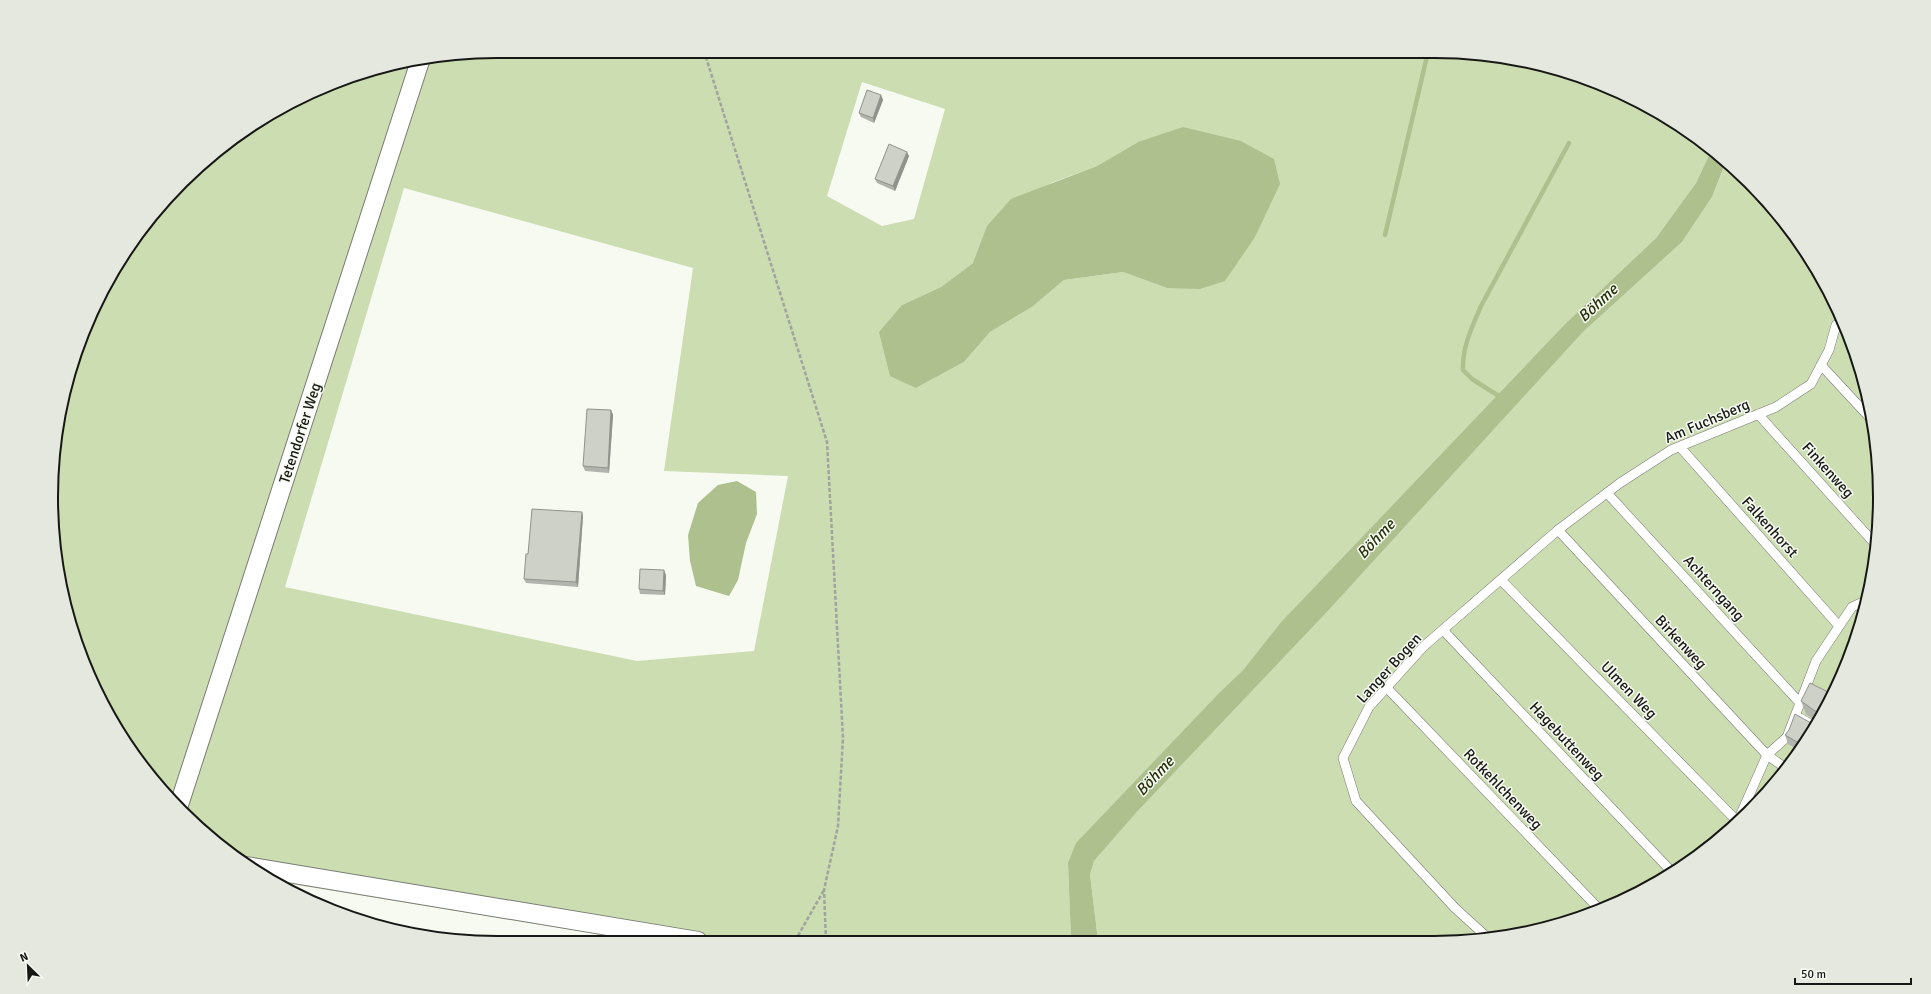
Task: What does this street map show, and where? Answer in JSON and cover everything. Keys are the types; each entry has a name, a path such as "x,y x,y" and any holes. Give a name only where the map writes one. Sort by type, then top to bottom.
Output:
{"street":[{"name":"Tetendorfer Weg","path":"181,800 419,65"},
{"path":"264,869 668,936"}],"lane":[{"name":"Am Fuchsberg","path":"1558,530 1607,493 1671,450 1776,407 1811,384 1829,350 1836,325 1838,324"},
{"path":"1821,365 1865,413"},
{"name":"Finkenweg","path":"1758,414 1871,539"},
{"name":"Falkenhorst","path":"1680,446 1839,626"},
{"name":"Achterngang","path":"1607,493 1800,703"},
{"name":"Langer Bogen","path":"1482,933 1455,908 1356,801 1343,758 1369,707 1424,646 1558,530"},
{"name":"Birkenweg","path":"1558,530 1767,755 1781,765"},
{"name":"Ulmen Weg","path":"1501,580 1733,817"},
{"path":"1744,807 1767,755 1787,737 1816,661 1852,607 1860,603"},
{"name":"Hagebuttenweg","path":"1443,630 1668,868"},
{"name":"Rotkehlchenweg","path":"1387,688 1596,905"},
{"path":"1796,716 1810,724"}],"path":[{"path":"706,58 827,442 843,738 838,826 824,890 826,936"},
{"path":"798,936 824,890"}],"shaded area":[{"path":"1434,58 1463,59 1520,66 1575,81 1602,91 1654,117 1678,132 1709,155 1696,183 1656,238 1565,324 1281,622 1243,670 1222,690 1068,863 1071,936 596,936 597,934 289,884 253,862 230,845 208,827 167,786 132,741 103,691 91,665 81,638 66,583 59,526 58,497 59,468 66,411 81,356 91,329 117,277 149,230 167,208 208,167 253,132 303,103 356,81 411,66 468,59","holes":["862,82 945,109 914,219 882,226 827,196","1138,142 1167,288 1123,272 1064,280 1032,307 990,332 964,362 916,388 902,305 941,287 973,263 1051,183 1097,166","404,188 693,268 664,471 788,476 754,651 637,661 285,587"]},
{"path":"1724,168 1764,208 1782,230 1799,253 1814,278 1840,329 1850,356 1865,411 1872,468 1872,526 1869,554 1865,583 1850,638 1828,691 1814,716 1799,741 1764,786 1723,827 1678,862 1654,877 1602,903 1575,913 1520,928 1463,935 1434,936 1098,936 1090,875 1094,861 1136,813 1327,612 1583,332 1682,242 1712,197"}],"water":[{"path":"1183,127 1241,141 1274,159 1280,184 1255,237 1225,281 1200,289 1167,288 1123,272 1064,280 1032,307 990,332 964,362 916,388 890,376 879,332 902,305 941,287 973,263 987,226 1011,199 1097,166 1138,142"},
{"name":"Böhme","path":"1709,155 1724,168 1712,197 1682,242 1583,332 1327,612 1136,813 1094,861 1090,875 1098,936 1071,936 1068,863 1076,843 1222,690 1243,670 1281,622 1565,324 1656,238 1696,183"},
{"path":"737,481 756,492 757,514 746,543 738,580 729,596 696,586 690,561 688,535 698,503 718,485"}],"building":[{"path":"867,90 881,95 873,118 859,113"},
{"path":"889,144 907,152 893,186 875,179"},
{"path":"587,409 611,410 608,468 583,466"},
{"path":"532,509 582,512 576,582 524,579"},
{"path":"640,569 664,570 663,591 639,589"},
{"path":"1810,683 1828,692 1816,712 1801,701"},
{"path":"1795,714 1810,722 1798,742 1785,735 1789,730"}],"waterway":[{"path":"1385,235 1427,58"},
{"path":"1502,398 1472,379 1463,370 1466,345 1481,306 1569,143"}]}
